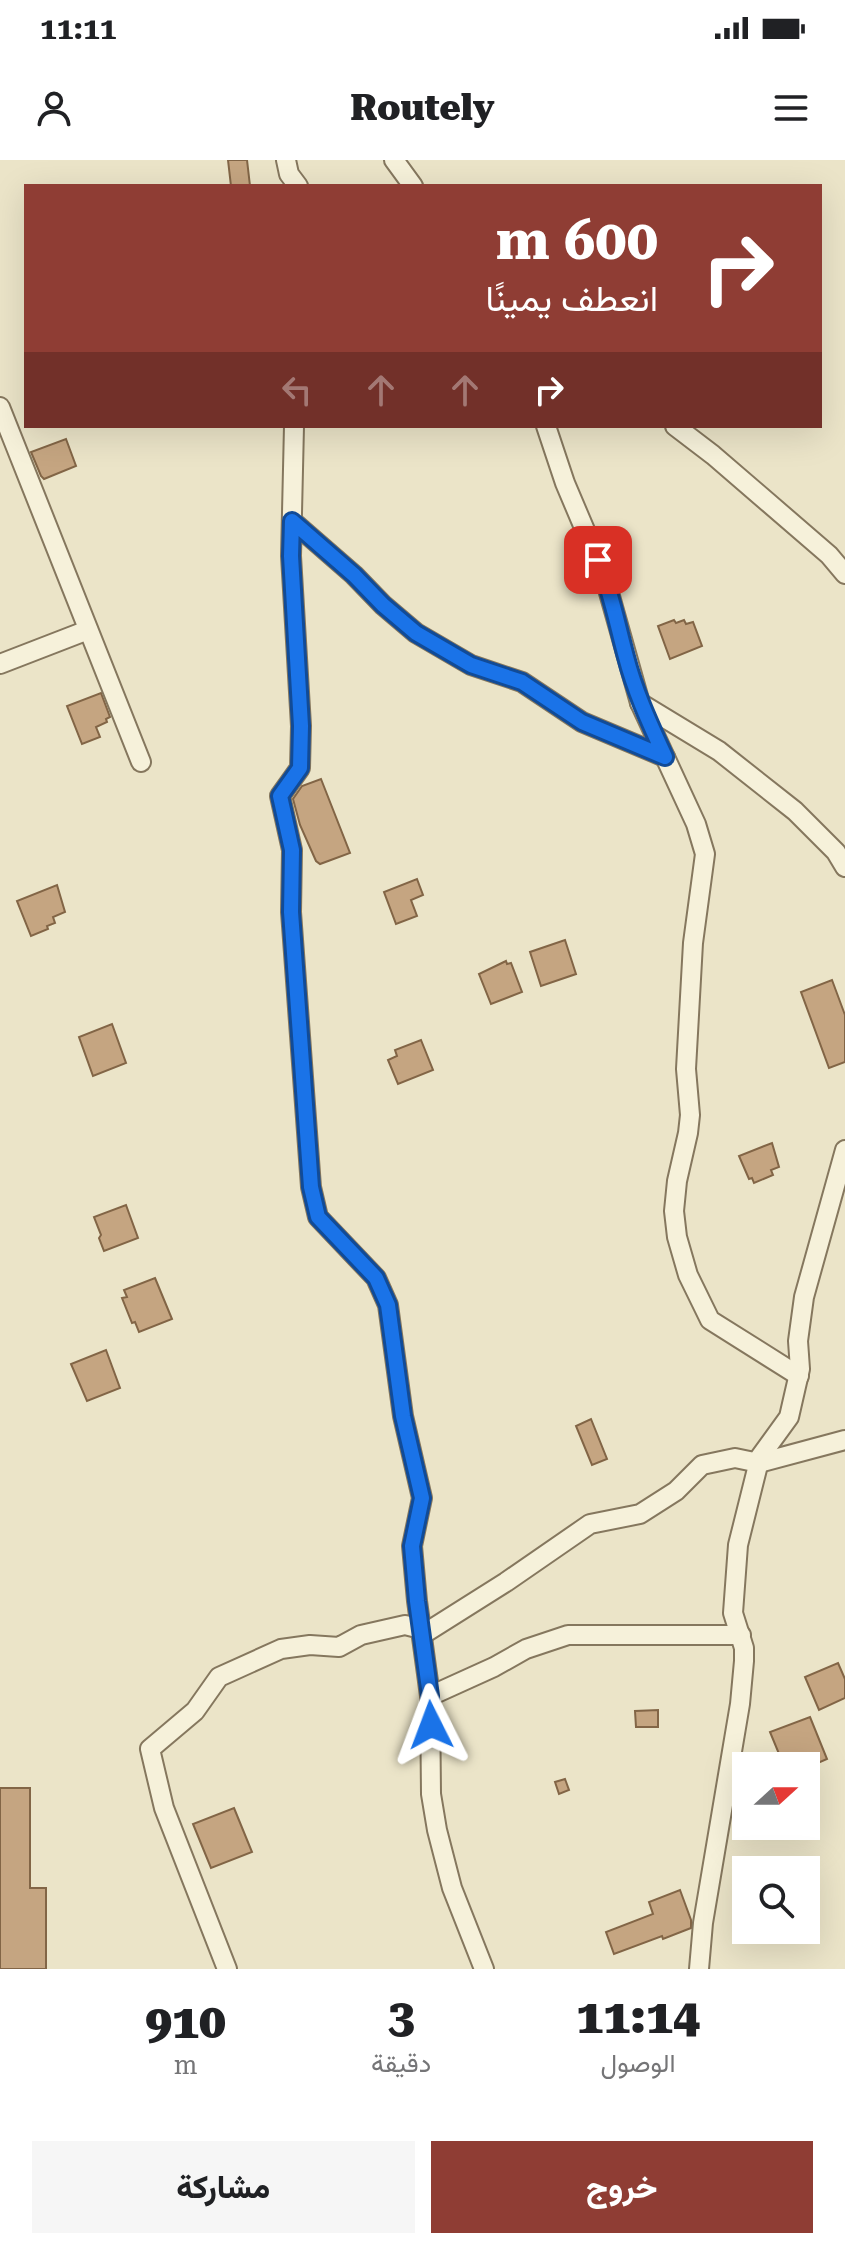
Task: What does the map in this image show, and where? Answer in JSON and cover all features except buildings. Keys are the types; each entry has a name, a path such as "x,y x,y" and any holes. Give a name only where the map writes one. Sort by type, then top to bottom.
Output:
{"street":[{"path":"286,160 289,174 296,184"},
{"path":"394,160 412,184"},
{"path":"0,407 141,762"},
{"path":"294,428 291,556 301,726 300,768 280,796 292,850 291,912 311,1187 318,1217 376,1278 388,1305 403,1416 422,1498 412,1546 430,1696 431,1794 452,1888 484,1969"},
{"path":"547,428 565,483 604,575 640,703 701,837 705,854 693,943 687,1058 690,1115 677,1181 674,1211 677,1237 688,1275 710,1320 799,1376"},
{"path":"678,428 829,555 845,574"},
{"path":"292,521 416,633 471,665 522,682 582,722 665,757"},
{"path":"0,664 88,630"},
{"path":"640,703 719,751 795,811 836,852 845,867"},
{"path":"699,1969 705,1907 740,1704 744,1661 741,1635 733,1613 738,1545 760,1457 789,1417 799,1376 798,1341 804,1297 845,1150"},
{"path":"421,1632 506,1582 590,1524 640,1514 676,1491 702,1465 735,1458 759,1463 845,1440"},
{"path":"227,1969 164,1808 150,1749 195,1711 219,1677 281,1649 310,1645 339,1647 361,1635 405,1625 421,1632"},
{"path":"430,1696 526,1649 568,1635 741,1635"}],"route":[{"path":"431,1725 412,1546 422,1498 403,1416 388,1305 376,1278 318,1217 311,1187 291,912 292,850 280,796 300,768 292,521 383,605 416,633 444,651 471,665 522,682 582,722 665,757 640,703 598,560"}]}
